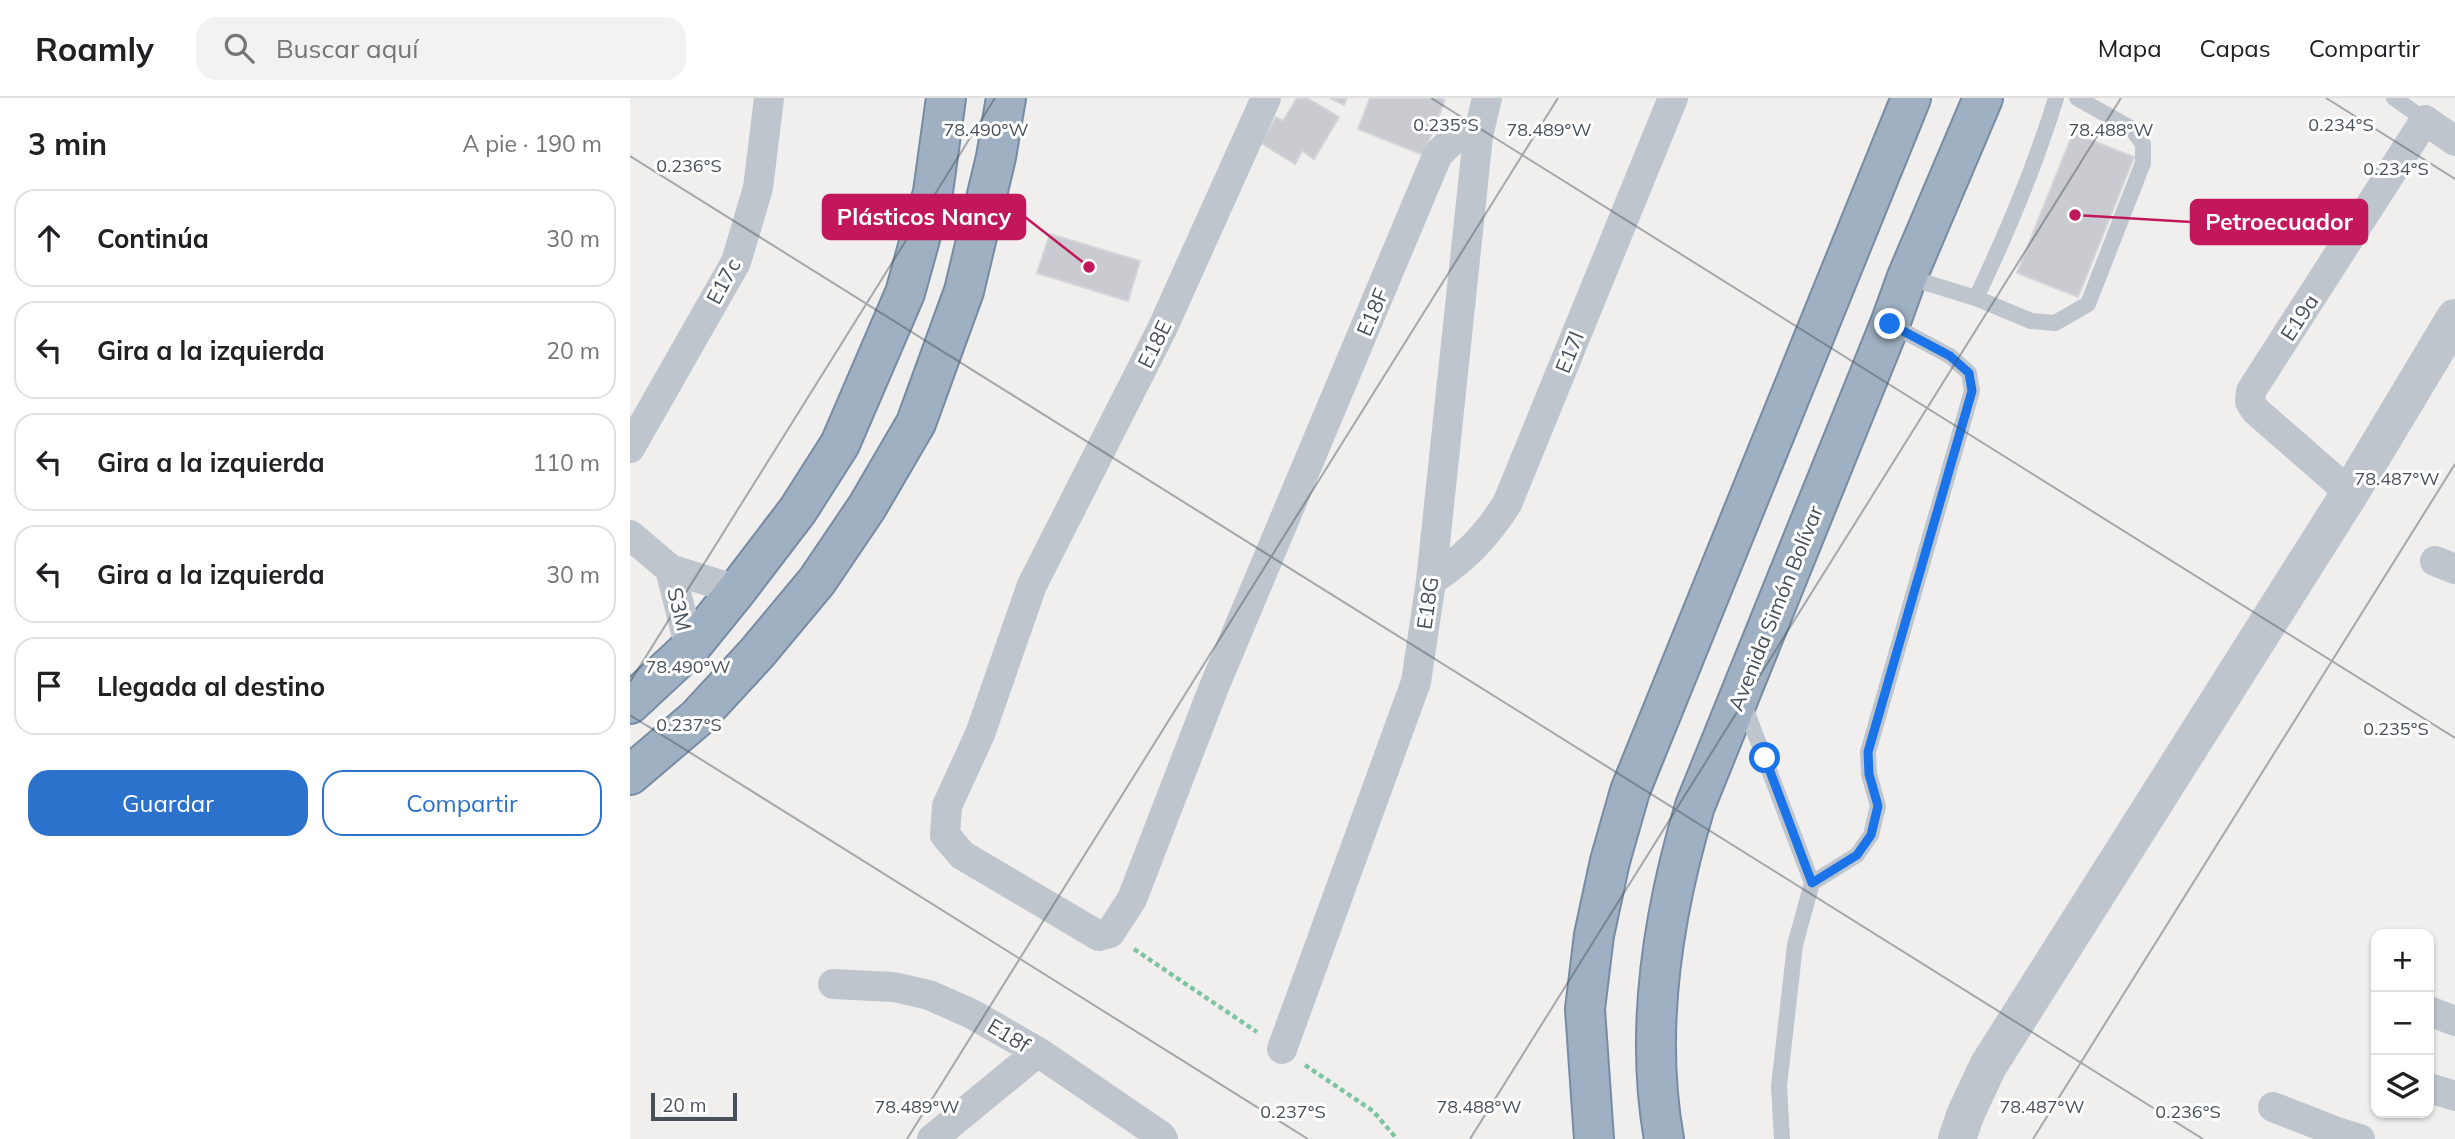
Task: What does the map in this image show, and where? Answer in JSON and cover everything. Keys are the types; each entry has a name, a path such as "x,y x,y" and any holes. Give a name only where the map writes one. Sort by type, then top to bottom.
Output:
{"highway":[{"path":"630,705 690,648 799,510 833,455 871,375 905,293 933,192 946,98"},
{"path":"630,775 697,718 757,653 817,581 867,507 916,423 964,290 996,157 1006,98"},
{"path":"1594,1139 1586,1010 1594,935 1610,861 1630,791 1911,98"},
{"name":"Avenida Simón Bolívar","path":"1664,1139 1656,1038 1658,994 1667,920 1681,854 1695,806 1907,276 1983,98"}],"street":[{"name":"E17c","path":"630,448 736,262 758,188 769,98"},
{"name":"E18E","path":"1266,98 1162,329 1032,584 980,733 947,806 946,835 962,855 1099,936 1110,933 1132,899 1214,687 1272,550"},
{"path":"1478,136 1487,98"},
{"name":"E17l","path":"1431,581 1462,560 1489,532 1507,504 1673,98"},
{"path":"2425,120 2455,141"},
{"name":"E19a","path":"2350,493 2256,411 2250,402 2251,391 2425,120"},
{"name":"E18F","path":"1272,550 1438,154 1455,138 1478,136"},
{"name":"E18G","path":"1282,1049 1416,682 1431,581 1478,136"},
{"path":"1957,1139 1988,1066 2350,493 2455,318"},
{"name":"S3M","path":"630,535 670,569 737,590"},
{"name":"S3M","path":"670,569 690,648"},
{"name":"E18f","path":"833,984 894,987 929,995 972,1014 1038,1052 1163,1139"},
{"path":"2434,1013 2455,1021"},
{"path":"932,1139 1038,1052"},
{"path":"2434,1090 2455,1096"},
{"path":"2273,1107 2344,1137"}],"lane":[{"path":"1976,298 2041,147 2056,98"},
{"path":"1907,276 1976,298 2031,321 2055,323 2088,304 2143,163 2143,144 2132,129 2077,98"},
{"path":"2394,98 2425,120"},
{"path":"1812,883 1857,855 1871,835 1878,806 1869,774 1868,752 1972,391 1969,373 1950,356 1890,324"},
{"path":"1740,694 1812,883 1795,945 1779,1086 1782,1139"}],"building":[{"path":"1297,98 1307,98 1339,117 1314,159 1302,151 1295,164 1261,143 1276,117 1283,121"},
{"path":"1330,98 1347,98 1344,105"},
{"path":"1370,98 1445,100 1423,155 1358,129"},
{"path":"2073,133 2134,157 2078,297 2017,273"},
{"path":"1050,234 1140,261 1128,301 1037,273"}],"place":[{"name":"Petroecuador","path":"2075,215"},
{"name":"Plásticos Nancy","path":"1089,267"}],"route":[{"path":"1765,758 1812,883 1857,855 1871,835 1878,806 1869,774 1868,752 1972,391 1969,373 1950,356 1890,324"}]}
